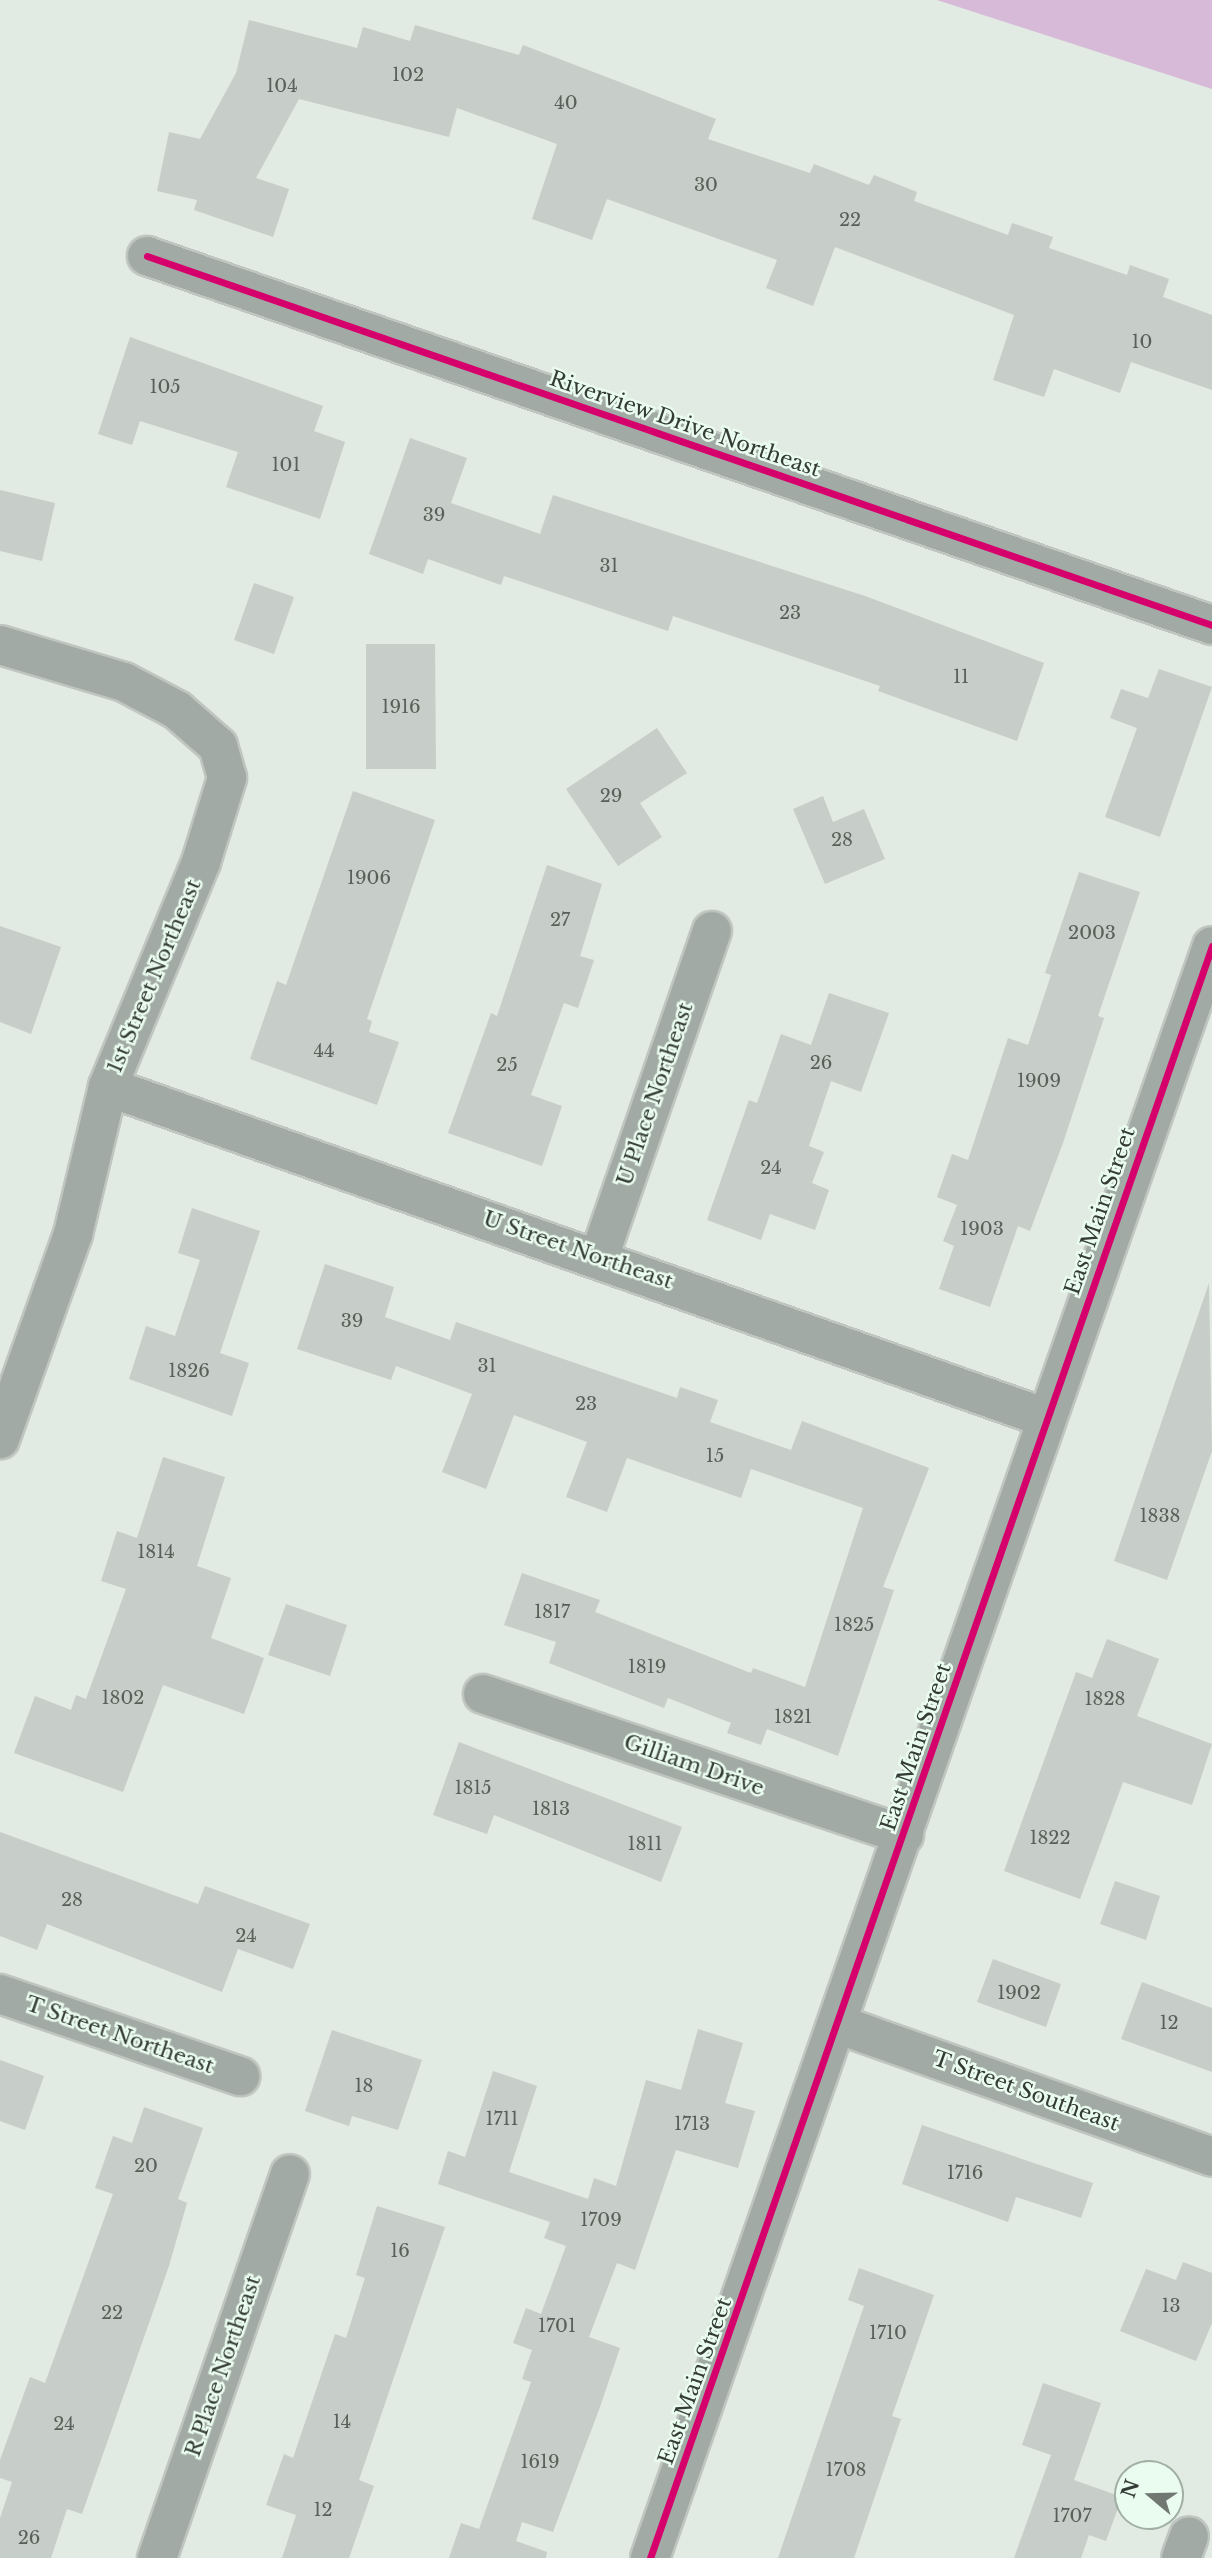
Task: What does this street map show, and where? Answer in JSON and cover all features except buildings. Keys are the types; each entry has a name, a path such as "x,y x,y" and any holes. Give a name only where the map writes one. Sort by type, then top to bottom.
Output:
{"street":[{"name":"Riverview Drive Northeast","path":"147,256 1212,625"},
{"name":"1st Street Northeast","path":"0,645 124,682 163,702 210,735 227,767 223,802 201,862 108,1087 73,1234 0,1440"},
{"name":"U Place Northeast","path":"599,1257 712,931"},
{"name":"East Main Street","path":"650,2558 840,2025 1046,1418 1212,946"},
{"name":"U Street Northeast","path":"108,1087 599,1257 1046,1418"},
{"name":"Gilliam Drive","path":"484,1694 904,1836"},
{"name":"T Street Northeast","path":"0,1994 240,2076"},
{"name":"T Street Southeast","path":"840,2025 1212,2157"},
{"name":"R Place Northeast","path":"157,2558 290,2174"}],"shaded area":[{"path":"937,0 1212,0 1212,89"}],"cycle path":[{"path":"147,256 1212,625"},
{"path":"650,2558 1212,946"}]}
